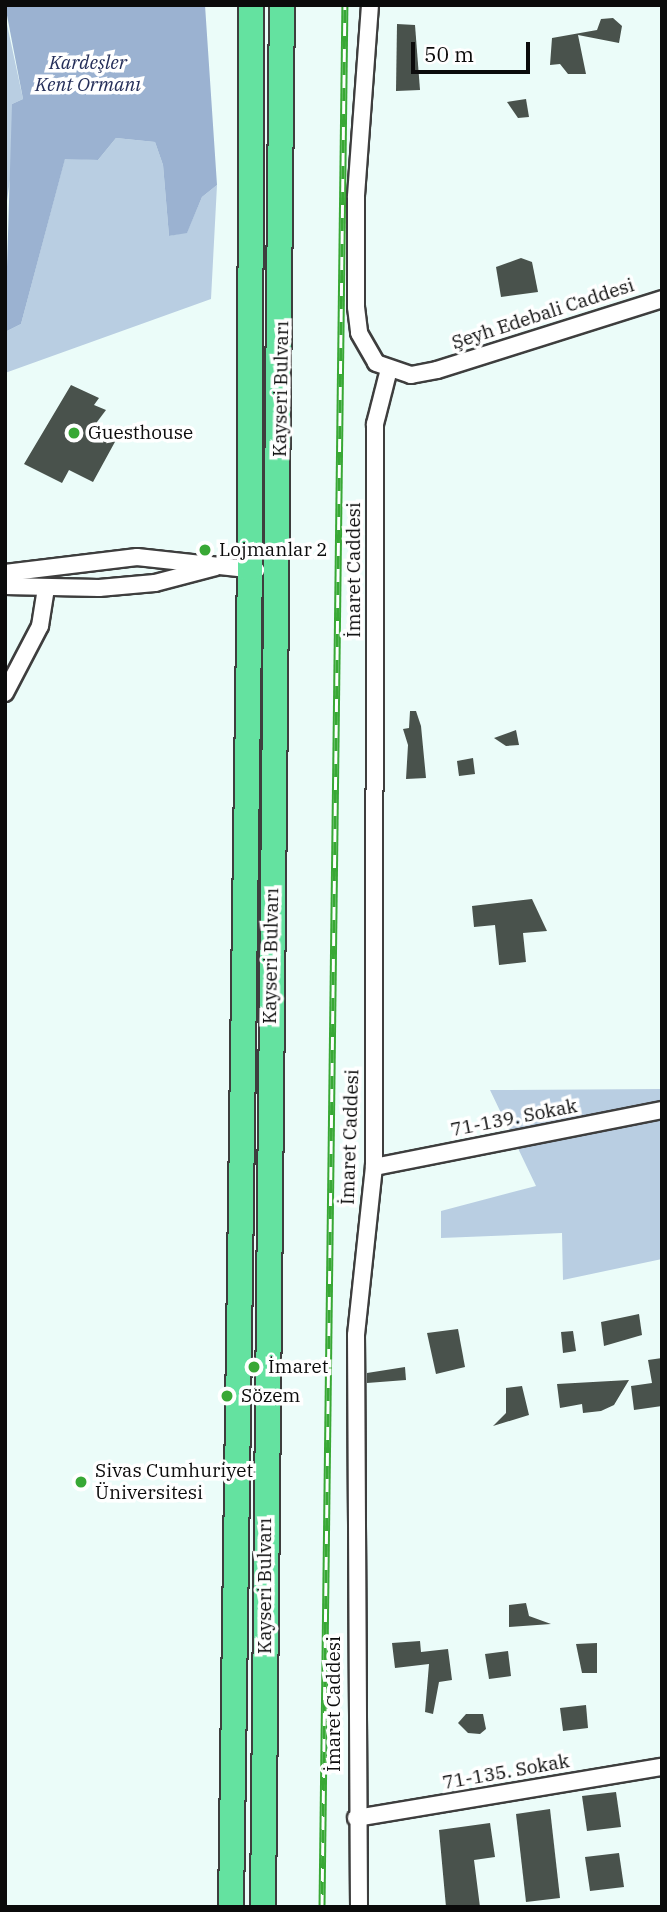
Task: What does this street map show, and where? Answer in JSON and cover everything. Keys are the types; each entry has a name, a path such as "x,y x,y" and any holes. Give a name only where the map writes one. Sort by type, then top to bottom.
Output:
{"highway":[{"name":"Kayseri Bulvarı","path":"231,1907 250,569 251,5"},
{"name":"Kayseri Bulvarı","path":"262,1907 282,5"}],"street":[{"path":"370,5 356,197 356,307 367,349 376,363 389,369"},
{"name":"Şeyh Edebali Caddesi","path":"389,369 411,375 437,370 662,299"},
{"name":"İmaret Caddesi","path":"359,1907 356,1818 356,1335 374,1167 375,424 389,369"},
{"path":"6,576 137,557 278,574"},
{"path":"6,576 46,587 155,583 218,567"},
{"path":"5,694 40,626 46,587"},
{"name":"71-139. Sokak","path":"374,1167 662,1110"},
{"name":"71-135. Sokak","path":"356,1818 662,1767"}],"shaded area":[{"path":"5,15 23,99 12,104 13,158 5,215"},
{"path":"116,138 155,142 163,165 169,236 187,232 202,197 217,185 211,299 5,373 5,332 21,324 65,158 98,160"},
{"path":"662,1089 662,1259 563,1280 562,1233 441,1238 441,1211 536,1186 490,1090"}],"green space":[{"name":"Kardeşler Kent Ormanı","path":"5,5 205,5 217,185 202,197 187,233 169,236 163,165 155,142 116,138 98,160 65,159 21,324 5,332 12,104 23,99"}],"building":[{"path":"613,18 622,26 619,43 578,35 586,74 568,74 560,64 550,65 552,38 597,30 601,19"},
{"path":"397,24 415,25 420,90 396,91"},
{"path":"526,99 529,117 518,118 507,102"},
{"path":"521,258 532,262 538,292 501,297 496,267"},
{"name":"Guesthouse","path":"71,385 99,398 94,405 106,410 94,426 116,440 93,482 69,470 62,483 24,464"},
{"path":"410,711 416,711 421,726 426,778 406,779 408,745 403,729 409,728"},
{"path":"516,730 519,745 506,746 494,738"},
{"path":"473,758 475,774 459,776 457,761"},
{"path":"532,899 547,931 523,933 526,962 499,965 495,925 474,927 472,906"},
{"path":"639,1314 642,1335 604,1346 601,1322"},
{"path":"458,1329 465,1367 436,1374 427,1333"},
{"path":"573,1331 576,1351 563,1353 561,1332"},
{"path":"662,1358 662,1406 634,1410 631,1386 652,1383 648,1360"},
{"path":"405,1367 406,1380 367,1383 367,1373"},
{"path":"629,1380 614,1405 601,1411 583,1413 582,1404 560,1408 557,1384"},
{"path":"522,1386 529,1415 493,1426 506,1413 506,1388"},
{"path":"526,1603 529,1616 551,1624 509,1627 509,1605"},
{"path":"420,1641 421,1652 448,1649 452,1680 439,1682 433,1714 425,1712 429,1664 395,1668 392,1643"},
{"path":"597,1643 597,1673 582,1673 576,1644"},
{"path":"508,1651 511,1676 489,1679 485,1654"},
{"path":"586,1705 588,1728 563,1731 560,1708"},
{"path":"466,1714 483,1714 486,1729 480,1734 468,1733 458,1723"},
{"path":"616,1792 621,1827 587,1831 582,1796"},
{"path":"550,1809 560,1898 526,1902 516,1814"},
{"path":"490,1823 495,1857 474,1860 480,1907 446,1907 439,1830"},
{"path":"619,1853 624,1887 590,1891 585,1857"}],"railway":[{"path":"322,1907 345,5"}],"place":[{"name":"Guesthouse","path":"74,433"},
{"name":"Lojmanlar 2","path":"205,550"},
{"name":"İmaret","path":"254,1367"},
{"name":"Sözem","path":"227,1396"},
{"name":"Sivas Cumhuriyet Üniversitesi","path":"81,1482"}]}
